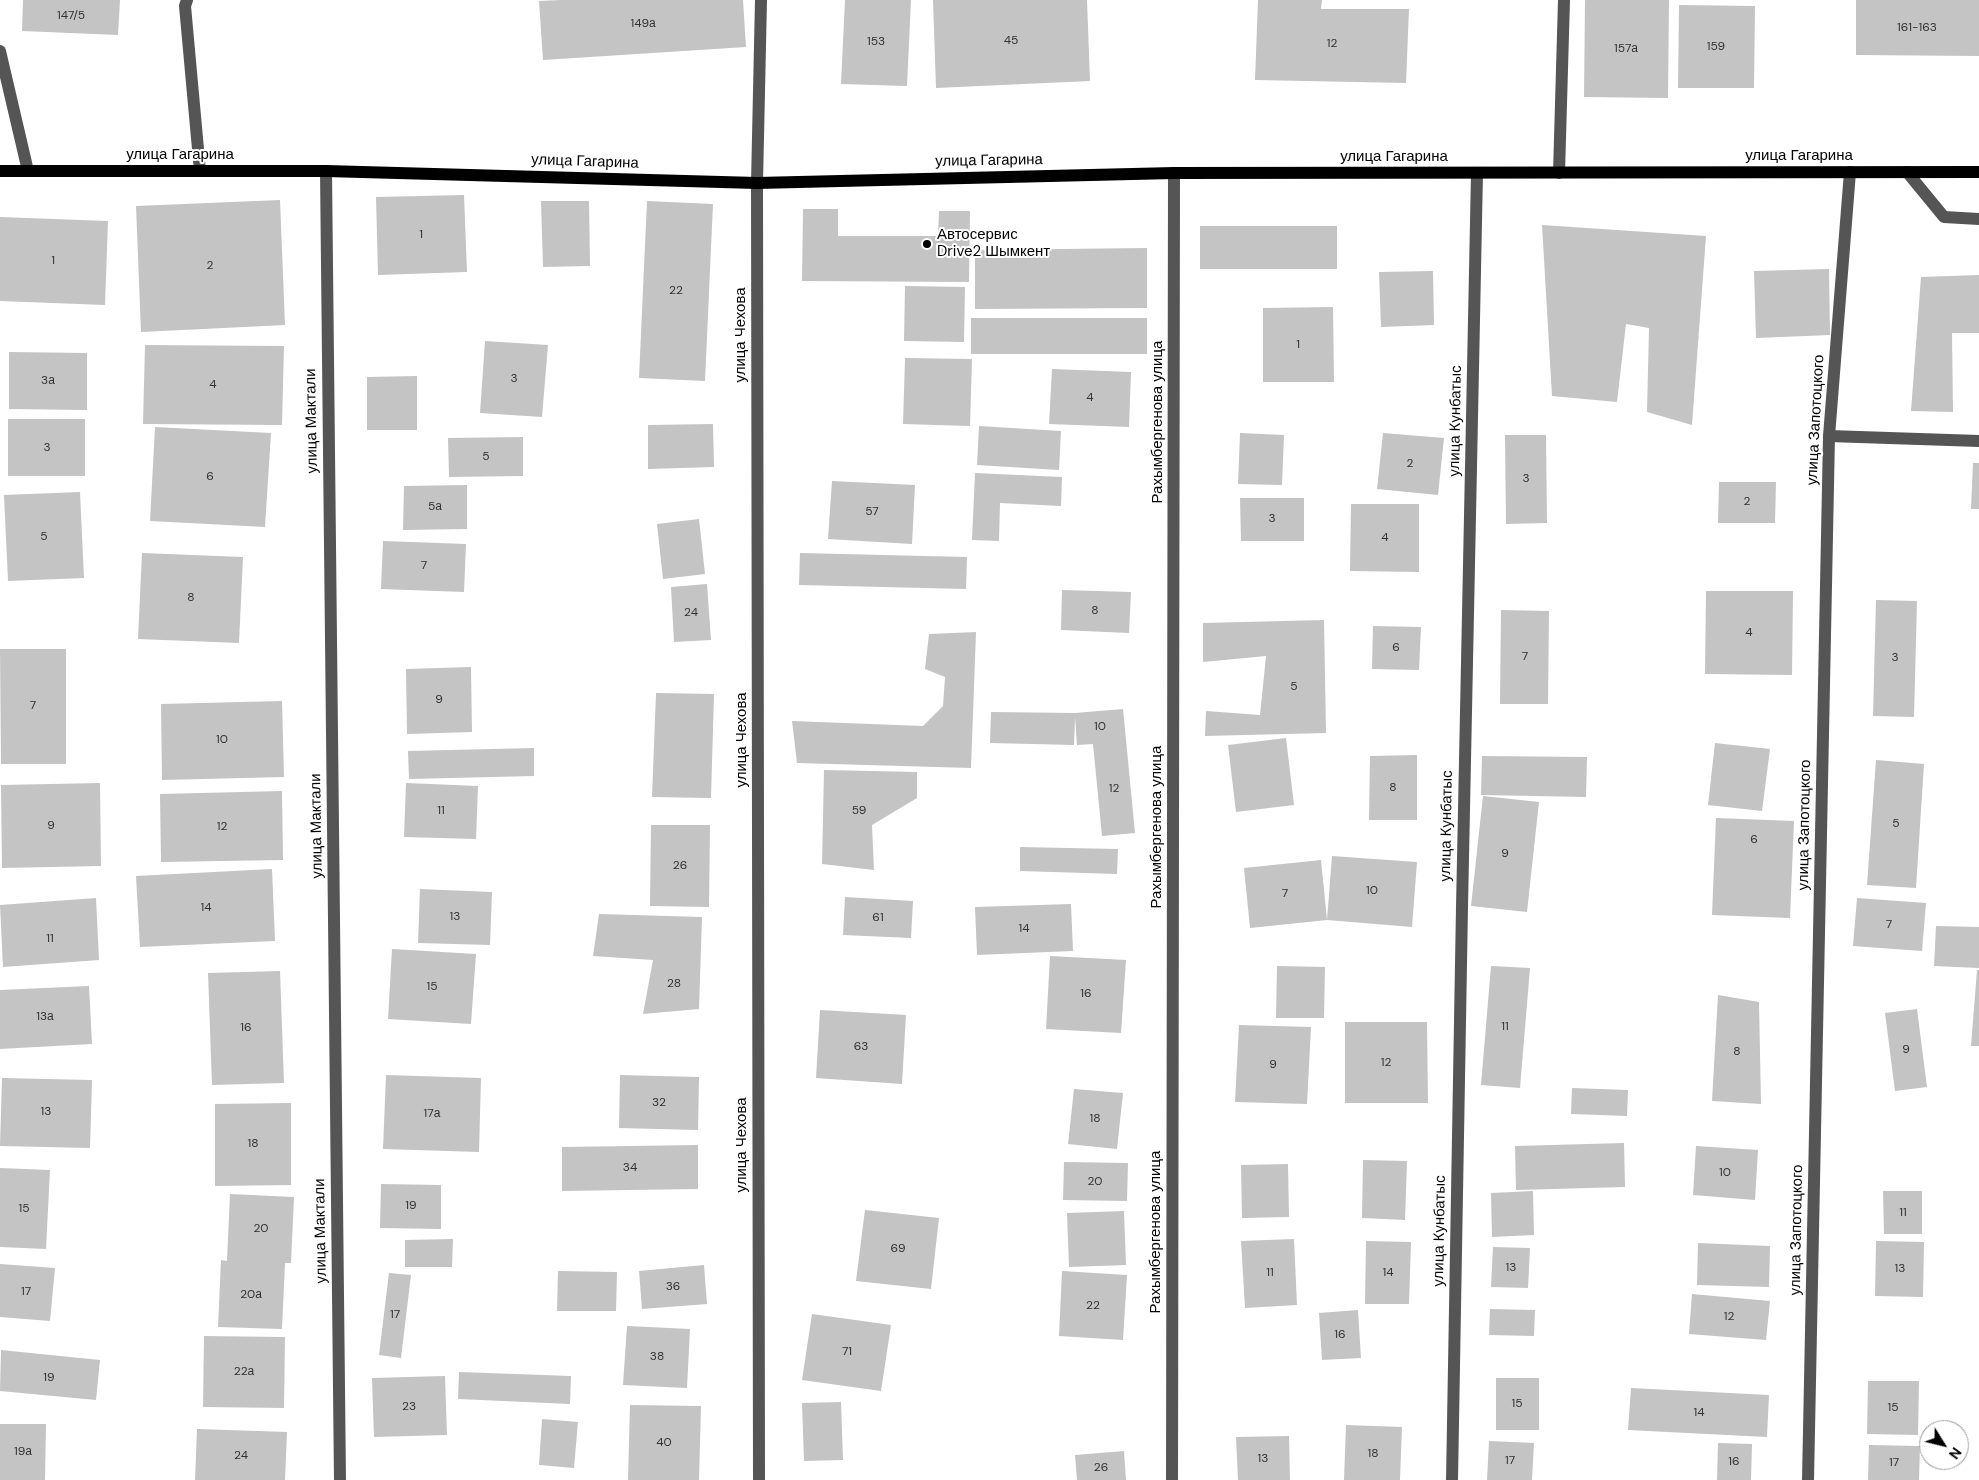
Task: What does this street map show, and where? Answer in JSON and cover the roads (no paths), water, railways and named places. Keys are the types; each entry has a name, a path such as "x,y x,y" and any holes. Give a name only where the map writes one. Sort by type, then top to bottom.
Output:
{"main road":[{"name":"улица Гагарина","path":"0,171 326,171 757,183 1174,173 1979,172"}],"street":[{"path":"187,0 185,6 200,171"},
{"name":"улица Чехова","path":"759,1480 757,183 761,0"},
{"path":"1559,173 1564,0"},
{"path":"0,51 28,171"},
{"name":"улица Мактали","path":"326,171 340,1480"},
{"name":"улица Запотоцкого","path":"1808,1480 1829,436 1850,172"},
{"path":"1907,172 1944,217 1979,219"},
{"name":"Рахымбергенова улица","path":"1172,1480 1174,173"},
{"name":"улица Кунбатыс","path":"1452,1480 1478,173"},
{"path":"1829,436 1979,441"}],"place":[{"name":"Автосервис Drive2 Шымкент","path":"927,244"}]}
